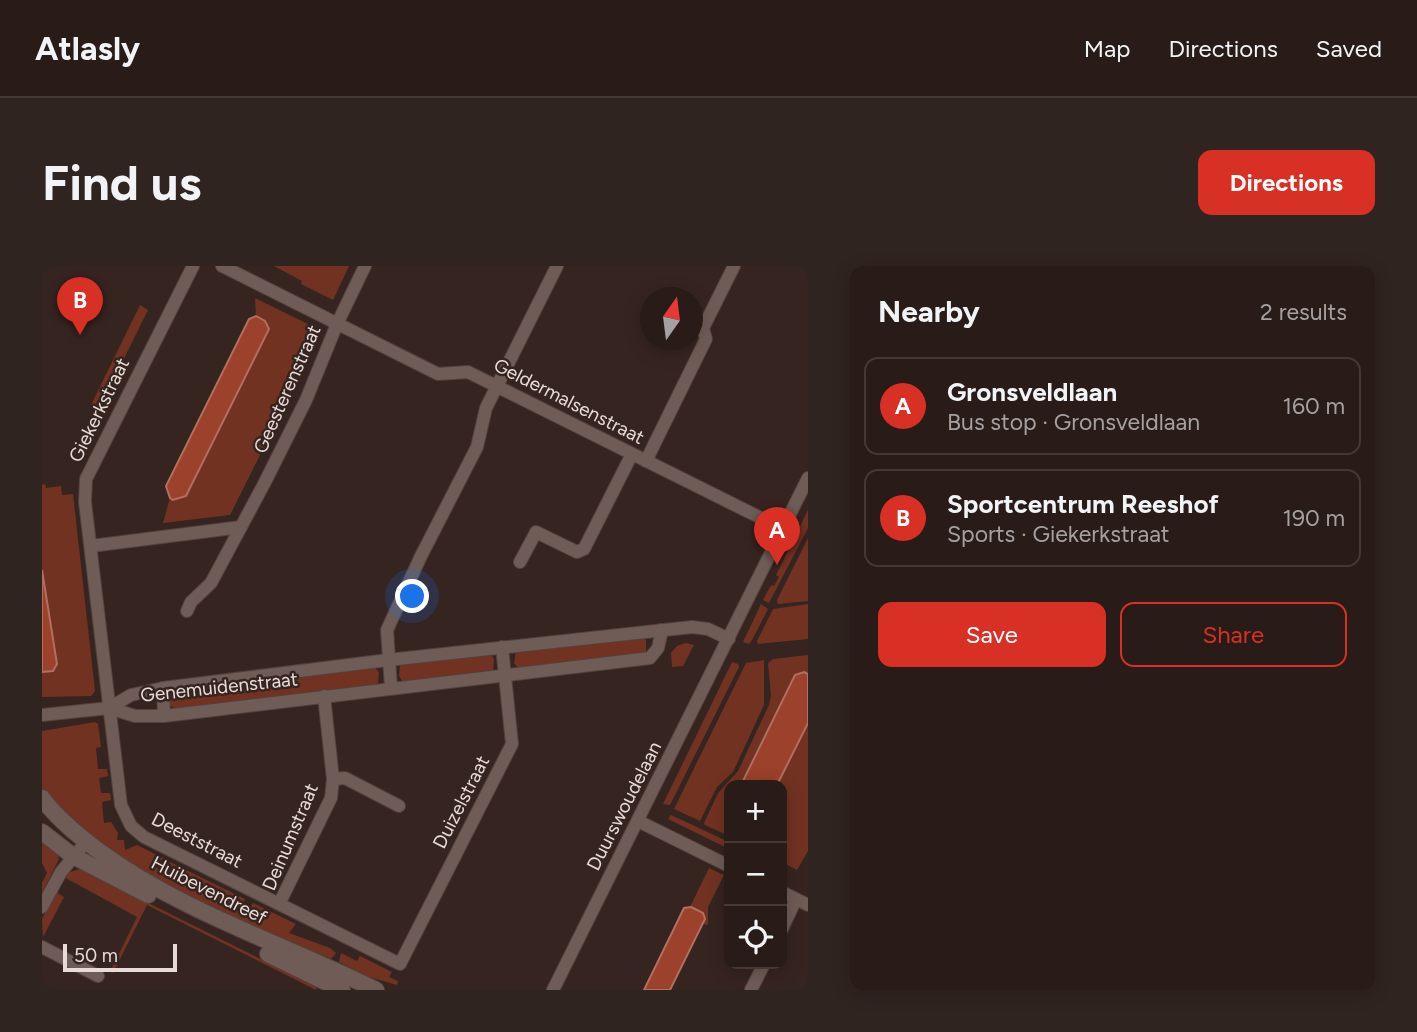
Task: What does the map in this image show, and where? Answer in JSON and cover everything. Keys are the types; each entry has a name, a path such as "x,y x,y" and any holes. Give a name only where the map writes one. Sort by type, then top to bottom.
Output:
{"street":[{"name":"Giekerkstraat","path":"110,708 85,502 86,479 192,266"},
{"name":"Geldermalsenstraat","path":"222,266 438,374 468,372 783,529"},
{"name":"Geesterenstraat","path":"187,611 191,602 211,583 241,527 306,400 337,324 365,266"},
{"path":"391,687 387,630 420,558 477,447 486,408 557,266"},
{"path":"646,461 706,339 703,328 734,266"},
{"path":"520,562 536,532 577,552 584,549 632,454"},
{"name":"Duurswoudelaan","path":"553,990 808,478"},
{"path":"91,546 241,527"},
{"name":"Genemuidenstraat","path":"110,708 131,695 163,688 502,647 692,627 708,629 729,639"},
{"name":"Genemuidenstraat","path":"110,708 135,716 164,716 650,658 658,648 662,631"},
{"name":"Duizelstraat","path":"400,964 512,744 502,647"},
{"path":"163,688 164,716"},
{"name":"Deinumstraat","path":"324,696 334,779 331,798 280,902 400,964"},
{"path":"42,715 110,708"},
{"name":"Deeststraat","path":"110,708 121,805 131,826 144,837 280,902"},
{"name":"Deinumstraat","path":"334,779 345,778 400,806"},
{"name":"Huibevendreef","path":"42,798 86,842 125,870 266,942 323,964 376,990"},
{"path":"638,821 724,864"},
{"name":"Huibevendreef","path":"42,832 73,856 342,990"},
{"path":"42,907 61,872 86,842"},
{"path":"787,922 802,902"},
{"path":"42,947 98,976"},
{"path":"751,990 762,969"}],"shaded area":[{"path":"274,266 349,266 333,300 301,284 302,281"},
{"path":"255,298 322,331 230,515 163,523 170,498 173,500 186,496 269,329 265,321 256,317"},
{"path":"140,305 148,310 99,409 91,405"},
{"path":"256,316 265,321 269,329 186,496 173,500 166,486 249,319"},
{"path":"45,484 46,488 61,486 62,495 73,494 95,691 91,696 42,697 42,672 53,671 57,664 42,570 42,485"},
{"path":"808,510 808,528 769,603 763,600 779,577 776,575"},
{"path":"808,538 808,601 778,604 777,600"},
{"path":"42,570 57,664 53,671 42,672"},
{"path":"761,604 768,609 749,644 743,642"},
{"path":"808,604 808,639 758,644 757,641 773,609"},
{"path":"643,637 646,640 646,653 518,668 514,663 516,651"},
{"path":"686,643 694,645 683,666 672,667 671,653 677,646"},
{"path":"491,654 494,659 493,671 403,682 399,676 400,664"},
{"path":"808,655 808,674 795,676 743,780 730,780 738,771 769,705 771,696 768,663 773,659"},
{"path":"764,660 764,705 733,772 717,787 700,821 674,809 746,663"},
{"path":"732,662 739,667 670,805 663,804"},
{"path":"373,666 379,672 378,683 375,685 176,709 169,705 170,690"},
{"path":"804,672 808,674 808,723 780,780 743,780 795,675"},
{"path":"95,722 98,724 101,747 96,748 98,769 107,769 108,776 99,778 101,793 110,793 111,800 102,802 104,823 111,822 118,833 117,840 124,840 125,850 137,845 163,858 155,867 166,872 170,862 245,899 240,909 247,914 253,903 296,924 289,933 330,948 336,953 331,959 327,957 325,961 294,949 120,862 54,803 42,788 42,731"},
{"path":"808,723 808,851 797,870 787,865 787,780 780,780"},
{"path":"724,786 724,834 704,823 718,793"},
{"path":"671,815 724,840 724,847 668,819"},
{"path":"42,842 58,855 59,859 42,893 42,883 47,873 42,863"},
{"path":"709,868 724,875 708,907 708,925 703,924 703,913 690,907"},
{"path":"80,869 317,987 316,990 147,905 113,973 110,972 137,917 64,877 66,873"},
{"path":"56,892 64,897 43,937 42,919"},
{"path":"691,907 703,913 705,919 670,990 644,990 684,908"},
{"path":"341,953 357,961 360,956 392,972 389,977 398,981 397,985 369,977 339,962"}],"place":[{"name":"Sportcentrum Reeshof","path":"80,335"},
{"name":"Gronsveldlaan","path":"777,565"}]}
